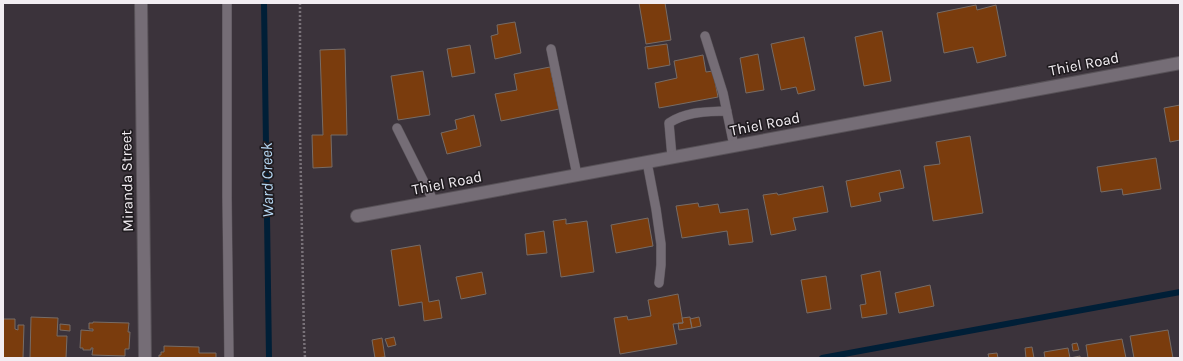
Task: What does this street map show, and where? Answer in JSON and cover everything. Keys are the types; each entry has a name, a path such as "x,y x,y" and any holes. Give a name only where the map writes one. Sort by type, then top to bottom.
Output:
{"street":[{"name":"Miranda Street","path":"141,3 145,358"},
{"name":"Thiel Road","path":"357,216 1180,63"}],"lane":[{"path":"227,3 227,197 230,358"},
{"path":"705,36 723,93 734,146"},
{"path":"551,49 577,175"},
{"path":"672,158 668,123 678,117 700,112 727,111"},
{"path":"397,128 434,202"},
{"path":"647,162 661,244 659,283"}],"path":[{"path":"300,3 300,134 305,358"}],"building":[{"path":"639,3 665,3 671,40 646,44"},
{"path":"976,5 977,10 996,5 1006,56 977,63 973,47 944,53 937,13"},
{"path":"515,22 521,53 495,59 491,36 498,34 497,25"},
{"path":"882,31 891,81 864,86 855,37"},
{"path":"804,37 815,90 798,94 796,87 781,90 771,44"},
{"path":"667,44 670,65 648,69 645,47"},
{"path":"470,45 475,73 452,77 447,49"},
{"path":"345,49 347,135 331,135 332,167 313,168 312,135 323,135 320,50"},
{"path":"758,54 764,90 746,93 740,58"},
{"path":"703,55 706,72 713,71 718,97 659,108 655,83 677,78 674,61"},
{"path":"550,67 559,109 501,121 495,94 517,90 514,74"},
{"path":"423,71 430,115 398,120 391,76"},
{"path":"1180,105 1180,140 1170,142 1164,108"},
{"path":"474,115 481,146 447,154 441,133 457,129 455,120"},
{"path":"970,136 983,213 933,221 924,166 940,164 936,142"},
{"path":"1156,158 1161,189 1123,195 1122,189 1101,192 1097,167"},
{"path":"900,170 904,188 879,193 881,201 851,207 846,181"},
{"path":"823,186 828,212 793,218 796,230 771,235 763,195 777,193 778,195"},
{"path":"698,203 699,207 718,204 720,213 748,209 753,242 729,245 727,231 682,238 676,206"},
{"path":"648,218 653,246 616,253 611,225"},
{"path":"566,219 566,224 587,221 594,272 561,277 553,221"},
{"path":"544,231 547,253 527,255 525,234"},
{"path":"420,245 429,302 439,300 442,318 424,321 422,302 399,306 391,250"},
{"path":"880,271 887,314 862,318 860,305 866,304 861,275"},
{"path":"482,272 486,294 461,299 456,277"},
{"path":"826,276 831,309 807,313 801,280"},
{"path":"930,285 934,306 899,313 895,293"},
{"path":"678,294 683,323 673,324 677,344 620,354 614,318 627,316 628,320 651,316 648,300"},
{"path":"31,317 58,318 57,336 67,336 66,358 30,358"},
{"path":"690,317 692,328 679,330 678,323 683,323 682,318"},
{"path":"699,317 701,326 692,328 690,319"},
{"path":"3,319 15,319 15,329 18,330 18,325 24,325 23,358 3,358"},
{"path":"89,323 129,323 129,349 125,349 125,356 92,355 93,348 91,348 91,350 83,350 83,348 80,348 81,330 93,331 93,329 89,329"},
{"path":"60,324 70,325 70,331 60,330"},
{"path":"1168,330 1173,358 1134,358 1130,336"},
{"path":"394,337 396,345 388,347 385,339"},
{"path":"382,338 385,357 375,358 372,340"},
{"path":"1122,339 1126,358 1088,358 1086,345"},
{"path":"1077,343 1079,350 1073,351 1072,344"},
{"path":"164,346 199,347 199,353 216,353 216,358 159,358 161,352 164,352"},
{"path":"1032,347 1034,358 1026,358 1025,348"},
{"path":"1068,348 1070,358 1045,358 1044,352"},
{"path":"997,353 998,358 989,358 988,354"}],"waterway":[{"name":"Ward Creek","path":"264,3 269,358"},
{"path":"822,358 1180,292"}]}
